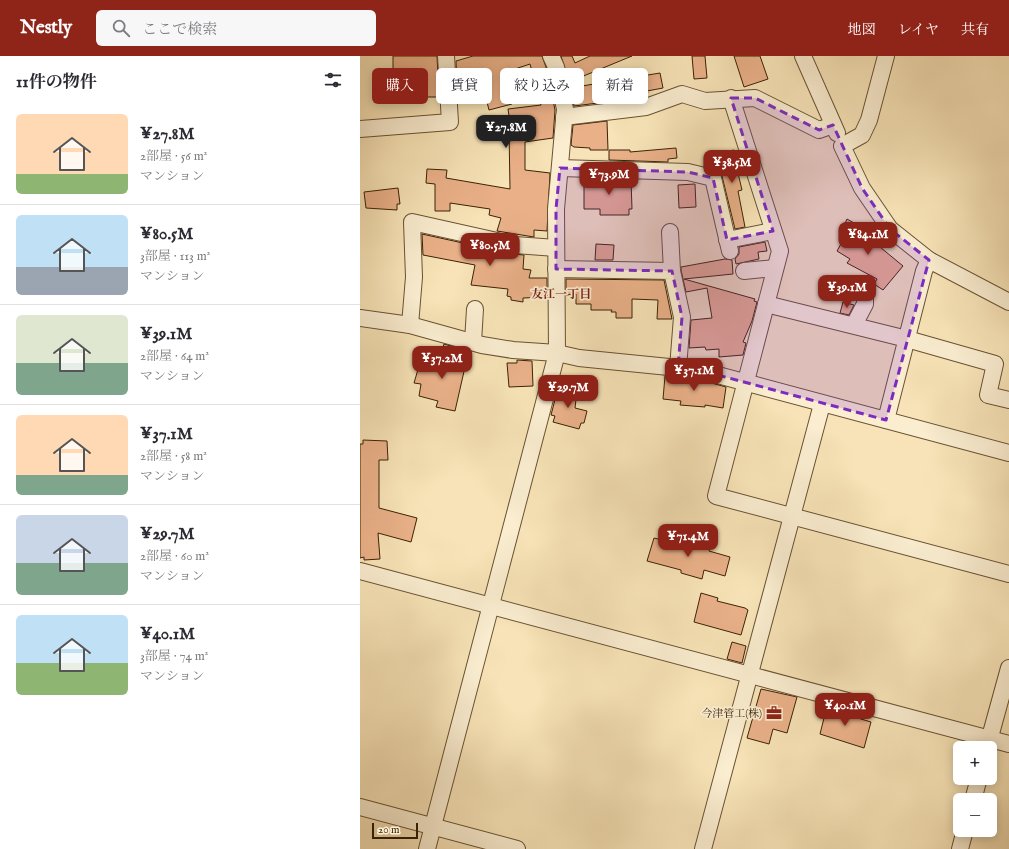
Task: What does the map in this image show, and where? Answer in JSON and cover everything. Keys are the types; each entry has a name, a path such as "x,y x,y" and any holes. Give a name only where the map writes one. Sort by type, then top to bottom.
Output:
{"street":[{"path":"360,129 450,122 446,56"},
{"path":"427,849 557,353 556,209 565,110 556,67 551,56"},
{"path":"803,56 862,188 890,229 929,260 1009,302"},
{"path":"842,146 862,135 869,120 886,56"},
{"path":"564,117 646,107 682,94 705,100 755,98 818,130 833,125"},
{"path":"731,98 780,251 747,383 716,496 1009,574"},
{"path":"560,168 688,172 714,178 729,245 773,231"},
{"path":"410,325 414,277 412,222 515,245 556,248"},
{"path":"670,232 672,271 682,317 678,368"},
{"path":"886,420 924,271 929,260"},
{"path":"744,271 775,268"},
{"path":"556,269 672,271"},
{"path":"854,325 865,304 865,295"},
{"path":"766,304 854,325 995,364 988,395 1009,400"},
{"path":"473,342 475,309"},
{"path":"360,318 410,325 473,342 513,350 557,353 579,358 699,370 1009,453"},
{"path":"703,849 822,404"},
{"path":"360,571 750,675 981,741"},
{"path":"989,741 1009,668"},
{"path":"997,743 1009,744"},
{"path":"360,807 517,849"},
{"path":"960,849 963,837"}],"highlighted area":[{"path":"731,98 755,98 819,130 833,125 862,188 890,229 929,260 886,420 699,370 678,368 682,317 672,271 556,269 556,209 560,168 688,172 713,178 727,240 773,231"}],"building":[{"path":"393,56 437,56 436,97 428,97 428,68 393,68"},
{"path":"473,56 542,56 546,68 531,68 530,64 518,68 500,68 500,104 512,104 489,110 488,104 492,104 492,68 456,68 456,61"},
{"path":"561,56 572,56 575,63 590,56 632,56 603,68 592,68 592,73 584,76 584,68 565,68"},
{"path":"692,56 705,56 707,78 694,79"},
{"path":"734,56 760,56 768,79 744,87"},
{"path":"660,73 663,88 648,91 648,75"},
{"path":"592,84 592,104 574,106 574,104 584,104 584,86"},
{"path":"554,104 555,110 553,138 525,142 525,170 550,173 547,231 534,230 534,237 497,231 501,218 489,215 490,209 450,203 450,211 435,211 435,184 426,183 427,169 447,170 446,178 510,189 509,130 511,129 508,109"},
{"path":"607,121 608,150 590,150 590,148 574,147 571,145 573,125"},
{"path":"676,148 677,158 668,159 668,162 609,160 609,150 630,150 630,152"},
{"path":"734,150 736,158 739,158 743,172 738,173 742,190 738,191 745,227 735,229 722,176 719,171 715,169 713,162 717,161 715,154"},
{"path":"609,179 631,180 632,209 629,209 629,215 600,215 600,209 584,209 584,181"},
{"path":"695,184 696,207 679,208 678,185"},
{"path":"398,188 400,204 397,204 397,210 366,208 364,192"},
{"path":"847,219 861,227 858,232 881,245 880,247 903,266 883,290 874,284 877,279 847,263 850,259 837,251 847,233 842,230"},
{"path":"422,234 513,254 524,255 523,269 531,270 529,278 547,278 547,297 523,298 523,302 511,300 511,297 507,296 508,289 471,285 475,265 423,255"},
{"path":"765,242 767,251 758,252 759,259 736,264 735,259 739,254 739,247"},
{"path":"596,244 614,245 613,260 595,260"},
{"path":"725,259 732,260 733,274 684,279 755,299 754,301 757,302 752,321 743,342 746,343 743,355 719,357 719,349 706,350 705,347 689,348 691,320 712,318 707,288 686,292 681,267"},
{"path":"566,279 664,280 672,319 657,319 658,300 632,299 632,318 616,318 616,312 611,312 612,310 591,310 591,304 576,304 576,294 566,295"},
{"path":"843,302 854,305 849,315 840,313"},
{"path":"444,344 458,348 454,364 465,367 455,411 436,407 438,401 419,396 421,384 414,383 419,366 436,371"},
{"path":"517,360 532,361 533,386 509,387 507,363 517,363"},
{"path":"665,376 697,379 726,387 723,408 705,405 705,407 680,405 681,401 663,399"},
{"path":"558,388 577,391 575,408 587,411 584,423 581,423 579,429 553,422 555,416 551,415"},
{"path":"363,440 387,441 388,460 379,460 379,508 417,518 411,542 378,533 380,559 364,560 364,557 360,558 360,444 363,444"},
{"path":"654,538 690,547 691,543 710,548 709,551 730,557 725,576 704,570 702,579 681,573 681,570 647,561"},
{"path":"701,593 718,598 717,601 748,610 741,635 694,622"},
{"path":"732,642 746,646 742,663 727,659"},
{"name":"今津管工(株)","path":"761,689 797,697 787,733 773,729 769,744 747,738"},
{"path":"827,706 852,713 851,716 871,722 864,748 820,734"}],"place":[{"name":"今津管工(株)","path":"774,713"}],"district":[{"name":"友江一丁目","path":"561,294"}]}
